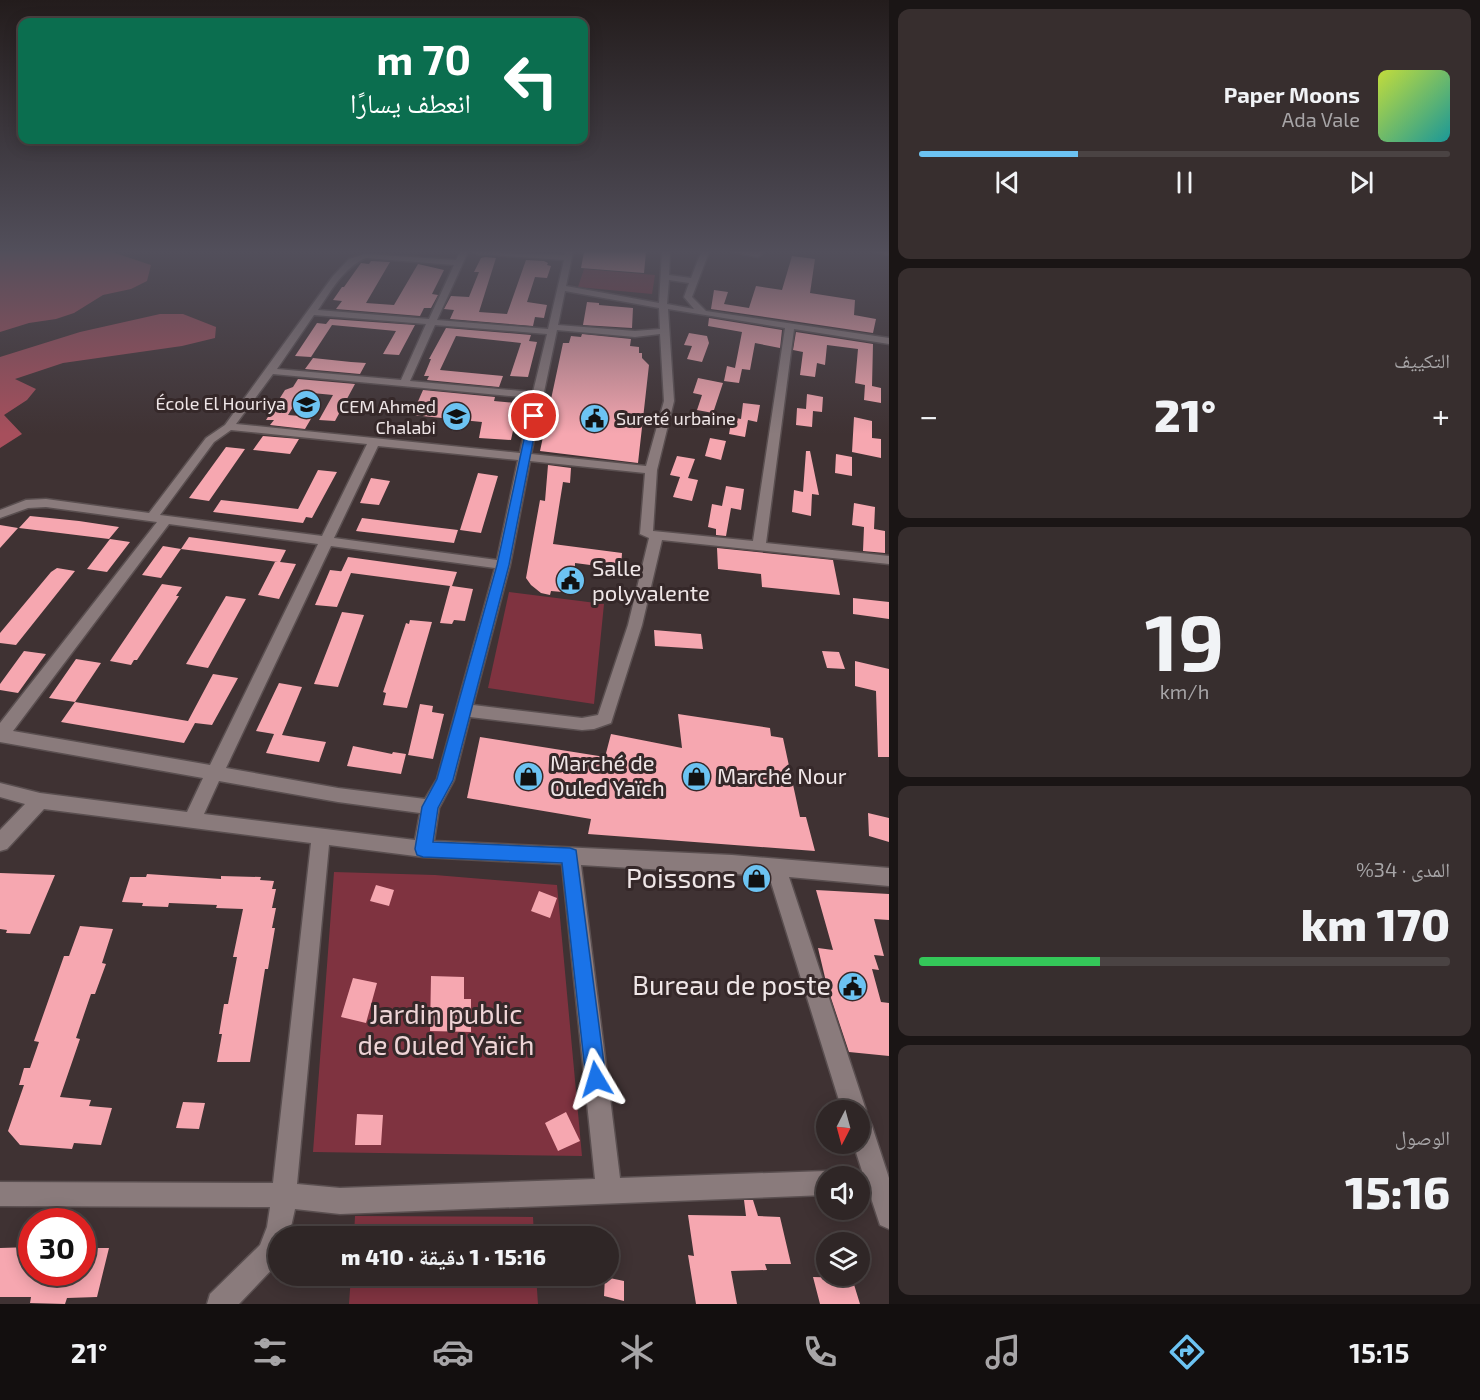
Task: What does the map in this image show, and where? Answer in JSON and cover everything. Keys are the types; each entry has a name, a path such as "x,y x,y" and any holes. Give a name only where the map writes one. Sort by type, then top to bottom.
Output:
{"street":[{"path":"313,313 229,427 210,440 159,518 0,735 338,795 430,807"},
{"path":"325,313 635,334 665,331"},
{"path":"404,382 437,313"},
{"path":"423,849 430,807 445,780 503,565 556,313"},
{"path":"664,313 669,401 651,471 646,534 889,560"},
{"path":"703,313 889,341"},
{"path":"759,546 790,326"},
{"path":"270,371 537,395"},
{"path":"229,427 651,471"},
{"path":"192,820 374,442"},
{"path":"0,514 26,504 46,503 503,565"},
{"path":"463,710 582,724 605,719 635,625 656,536"},
{"path":"0,790 40,801 423,849 776,867 889,877"},
{"path":"0,843 40,801"},
{"path":"220,1304 269,1254 280,1228 321,837"},
{"path":"570,856 609,1191"},
{"path":"776,867 851,1100"},
{"path":"0,1194 284,1195 340,1201 816,1183"},
{"path":"870,1185 889,1216"}],"green space":[{"path":"509,592 604,604 594,704 488,688"},
{"name":"Jardin public de Ouled Yaïch","path":"334,872 435,875 557,885 582,1156 313,1152"},
{"path":"355,1216 533,1217 533,1226 354,1226"},
{"path":"350,1286 537,1286 538,1304 349,1304"}],"shaded area":[{"path":"0,313 74,313 56,319 29,323 0,332"},
{"path":"160,314 183,314 216,327 215,338 182,346 63,363 15,379 36,389 27,400 4,415 22,434 0,448 0,357 80,332"}],"building":[{"path":"382,313 422,313 420,316"},
{"path":"453,313 545,313 544,318 535,317 533,326 450,319"},
{"path":"585,313 633,313 632,328 583,325"},
{"path":"737,313 854,313 854,315 876,319 873,333"},
{"path":"709,318 782,330 780,348 755,343 750,370 742,369 739,383 724,381 727,366 735,368 742,332 708,326"},
{"path":"330,319 415,325 399,355 383,354 396,331 332,325 311,357 295,356 317,323 326,324"},
{"path":"446,328 531,335 529,341 537,342 528,377 510,376 521,343 456,336 440,370 503,376 499,387 427,380 429,376 424,376 431,359 429,359"},
{"path":"796,332 873,344 872,386 881,388 881,403 864,400 865,385 855,383 858,349 827,345 825,365 817,363 815,377 800,375 803,352 793,350"},
{"path":"689,333 707,336 709,343 702,362 687,359 692,346 684,345"},
{"name":"Sureté urbaine","path":"582,334 631,339 630,346 639,347 639,353 642,353 642,358 649,365 638,463 540,451 563,343 569,343 571,336 581,337"},
{"path":"313,358 366,363 360,374 305,369"},
{"path":"698,378 723,383 713,413 697,410 702,395 693,393"},
{"path":"298,379 355,384 335,421 319,420 333,395 302,392 288,415 312,417 305,429 270,425 274,420 266,420 285,390 293,387"},
{"path":"423,390 495,397 494,401 517,403 511,440 479,438 482,422 412,415"},
{"path":"807,394 823,397 822,412 813,411 812,427 796,425 797,408 806,409"},
{"path":"743,403 760,405 757,422 748,420 745,437 729,434 732,417 741,419"},
{"path":"854,417 872,421 872,438 881,439 881,458 852,452"},
{"path":"263,436 299,439 290,454 253,450"},
{"path":"710,438 726,441 721,460 705,456"},
{"path":"226,447 245,449 209,501 189,498"},
{"path":"806,451 810,451 819,495 812,494 811,516 792,512 794,490 803,492"},
{"path":"836,454 852,457 852,476 835,473"},
{"path":"677,456 695,459 688,478 698,480 692,501 673,497 680,477 670,475"},
{"path":"548,465 571,468 570,483 563,482 553,544 622,553 621,569 575,563 574,593 551,591 550,595 541,593 526,578 540,500 545,501"},
{"path":"318,470 337,472 312,518 306,517 303,523 213,512 221,500 298,509"},
{"path":"478,473 498,476 481,533 460,530"},
{"path":"371,478 390,481 379,505 360,503"},
{"path":"726,486 744,489 741,510 731,508 726,536 716,535 716,529 708,527 712,504 722,506"},
{"path":"854,503 875,507 874,529 885,531 885,553 863,551 864,527 852,525"},
{"path":"30,516 119,527 109,539 19,528"},
{"path":"362,518 458,530 454,543 356,531"},
{"path":"0,525 18,528 0,548"},
{"path":"189,537 286,550 280,562 296,564 279,599 258,595 275,562 278,562 181,549"},
{"path":"110,539 130,542 107,572 87,569"},
{"path":"163,546 181,549 161,578 142,575"},
{"path":"717,548 833,560 840,595 762,587 761,574 718,569"},
{"path":"348,557 457,572 452,586 473,589 465,621 454,620 452,624 440,623 450,586 351,573 337,607 315,605 330,570 341,571"},
{"path":"57,568 75,571 16,645 0,643 0,633 51,572"},
{"path":"162,584 182,587 176,596 179,596 137,660 134,660 131,665 110,661"},
{"path":"226,596 246,599 208,668 186,664"},
{"path":"853,598 889,602 889,619 853,614"},
{"path":"342,612 364,615 338,687 314,684"},
{"path":"410,620 432,622 407,708 383,705 386,693 383,692 406,623 409,624"},
{"path":"654,630 701,634 703,649 655,646"},
{"path":"24,651 46,654 18,693 0,690 0,684"},
{"path":"822,651 839,652 845,669 827,668"},
{"path":"76,659 101,663 75,702 49,698"},
{"path":"855,661 889,669 889,757 878,757 876,691 855,686"},
{"path":"213,674 238,678 212,725 195,723 184,743 61,722 75,702 188,721"},
{"path":"279,683 302,687 282,735 326,742 319,762 266,753 274,734 256,731"},
{"path":"420,704 433,706 432,712 444,714 433,759 408,755"},
{"name":"Marché Nour","path":"678,714 770,728 771,736 783,738 800,817 806,817 815,851 588,834 591,819 467,798 480,737 605,757 611,734 682,748"},
{"path":"353,746 392,754 393,752 406,754 401,774 347,766"},
{"path":"868,813 889,818 889,842 869,836"},
{"path":"0,873 55,875 30,934 6,933 7,930 0,929"},
{"path":"147,874 221,879 221,876 261,877 260,880 274,881 272,889 276,889 272,908 276,908 272,928 275,928 268,969 265,969 250,1062 217,1062 224,1004 228,1004 237,957 233,957 243,909 216,908 217,905 169,903 168,907 142,906 143,903 122,902 130,877 146,877"},
{"path":"376,885 394,890 389,906 370,901"},
{"path":"816,890 889,894 889,920 874,919 884,956 874,955 879,970 872,969 881,1002 889,1003 889,1056 849,1052 827,986 818,948 833,950"},
{"path":"539,891 557,898 550,918 531,911"},
{"path":"80,926 113,929 102,963 106,964 95,994 91,994 76,1038 80,1039 60,1097 91,1100 89,1106 112,1108 101,1145 74,1143 72,1149 20,1145 8,1131 24,1085 19,1085 24,1068 30,1068 39,1042 34,1041 64,956 69,956"},
{"path":"431,976 464,977 464,999 471,999 471,1032 430,1031"},
{"path":"353,978 377,983 366,1023 341,1017"},
{"path":"183,1102 205,1103 199,1129 176,1128"},
{"path":"566,1112 580,1141 558,1151 545,1123"},
{"path":"357,1114 383,1115 381,1145 355,1145"},
{"path":"744,1200 753,1200 758,1216 780,1217 791,1264 765,1264 767,1270 731,1271 737,1304 696,1304 688,1255 694,1256 688,1215 746,1216"},
{"path":"18,1247 18,1286 96,1286 96,1248 109,1248 97,1297 67,1298 65,1304 30,1303 31,1297 0,1297 0,1248"},
{"path":"813,1277 816,1277 816,1286 854,1286 860,1304 820,1304"},
{"path":"619,1280 624,1281 624,1301 604,1296 605,1286 619,1286"}],"place":[{"name":"École El Houriya","path":"307,404"},
{"name":"CEM Ahmed Chalabi","path":"457,417"},
{"name":"Sureté urbaine","path":"595,419"},
{"name":"Salle polyvalente","path":"571,581"},
{"name":"Marché de Ouled Yaïch","path":"529,776"},
{"name":"Marché Nour","path":"696,776"},
{"name":"Poissons","path":"757,879"},
{"name":"Bureau de poste","path":"852,986"}],"route":[{"path":"534,416 503,565 445,780 430,807 423,849 570,856 596,1079"}]}
